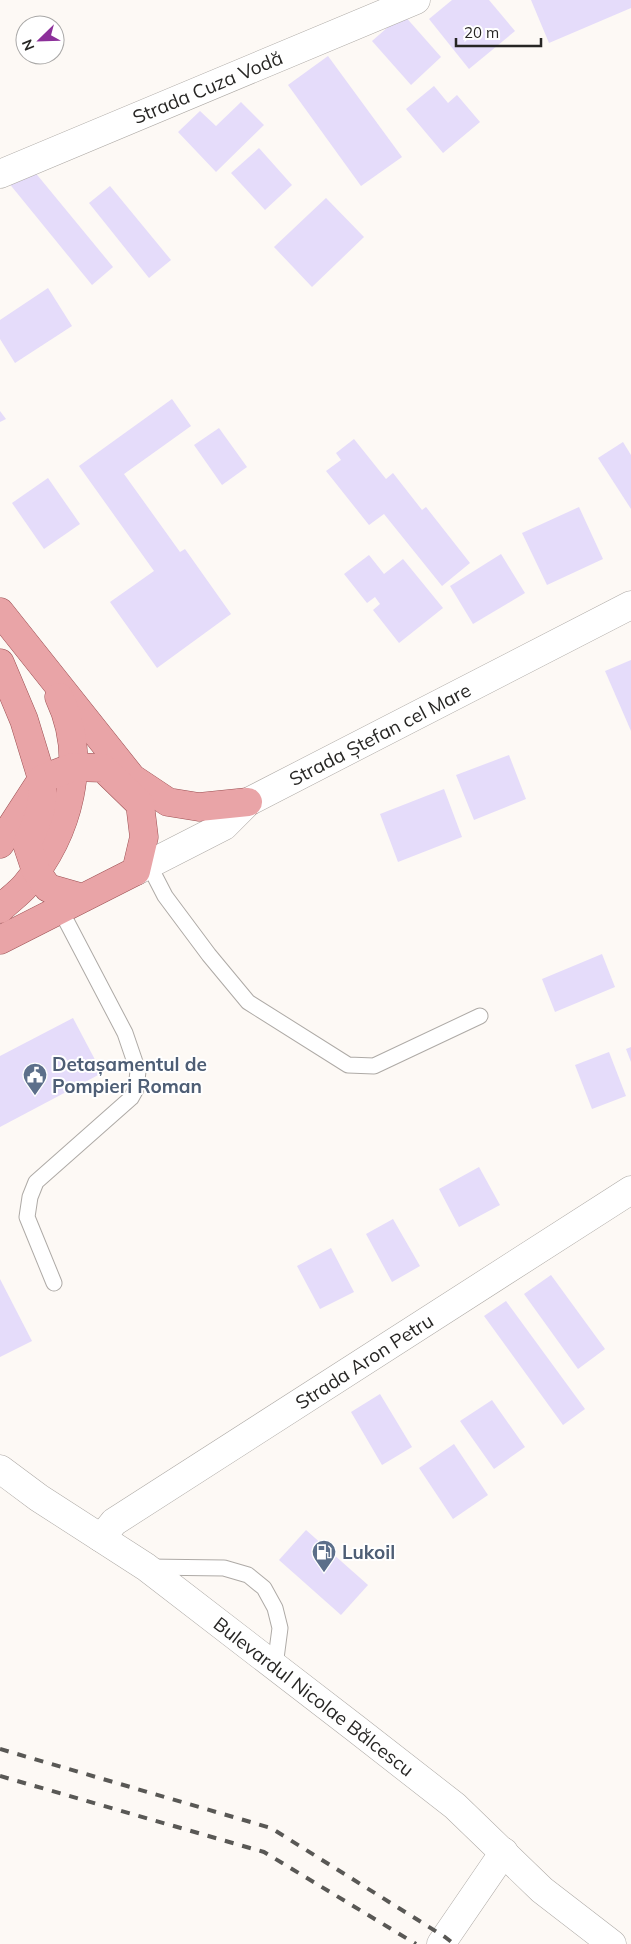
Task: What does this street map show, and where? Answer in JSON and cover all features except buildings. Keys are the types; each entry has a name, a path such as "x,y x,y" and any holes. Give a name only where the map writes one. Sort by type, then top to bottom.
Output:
{"main road":[{"path":"0,612 132,778 168,802 199,807 248,802"},
{"path":"0,663 24,720 42,779 43,797 41,814 27,844 36,871 48,888 72,904"},
{"path":"0,909 25,886 45,858 61,827 72,789 74,750 67,713 44,666"},
{"path":"0,844 42,779 73,768 103,768 140,804"},
{"path":"0,940 143,868 144,837 140,804 132,778"}],"street":[{"name":"Strada Cuza Vodă","path":"0,174 416,0"},
{"name":"Strada Ștefan cel Mare","path":"143,868 224,826 248,802 631,605"},
{"name":"Strada Aron Petru","path":"102,1538 114,1522 631,1190"},
{"name":"Bulevardul Nicolae Bălcescu","path":"0,1469 38,1498 146,1567 275,1666 455,1806 542,1890 612,1944"},
{"path":"441,1944 504,1852"}],"lane":[{"path":"143,868 209,955 248,1002 348,1065 374,1066 480,1016"},
{"path":"54,1283 27,1217 30,1197 36,1182 131,1098 136,1089 138,1071 125,1033 72,904"},
{"path":"146,1567 224,1568 248,1575 264,1588 276,1608 280,1628 275,1666"}],"railway":[{"path":"0,1749 271,1828 454,1944"},
{"path":"0,1776 264,1852 416,1944"}],"place":[{"name":"Detașamentul de Pompieri Roman","path":"35,1096"},
{"name":"Lukoil","path":"324,1573"}]}
